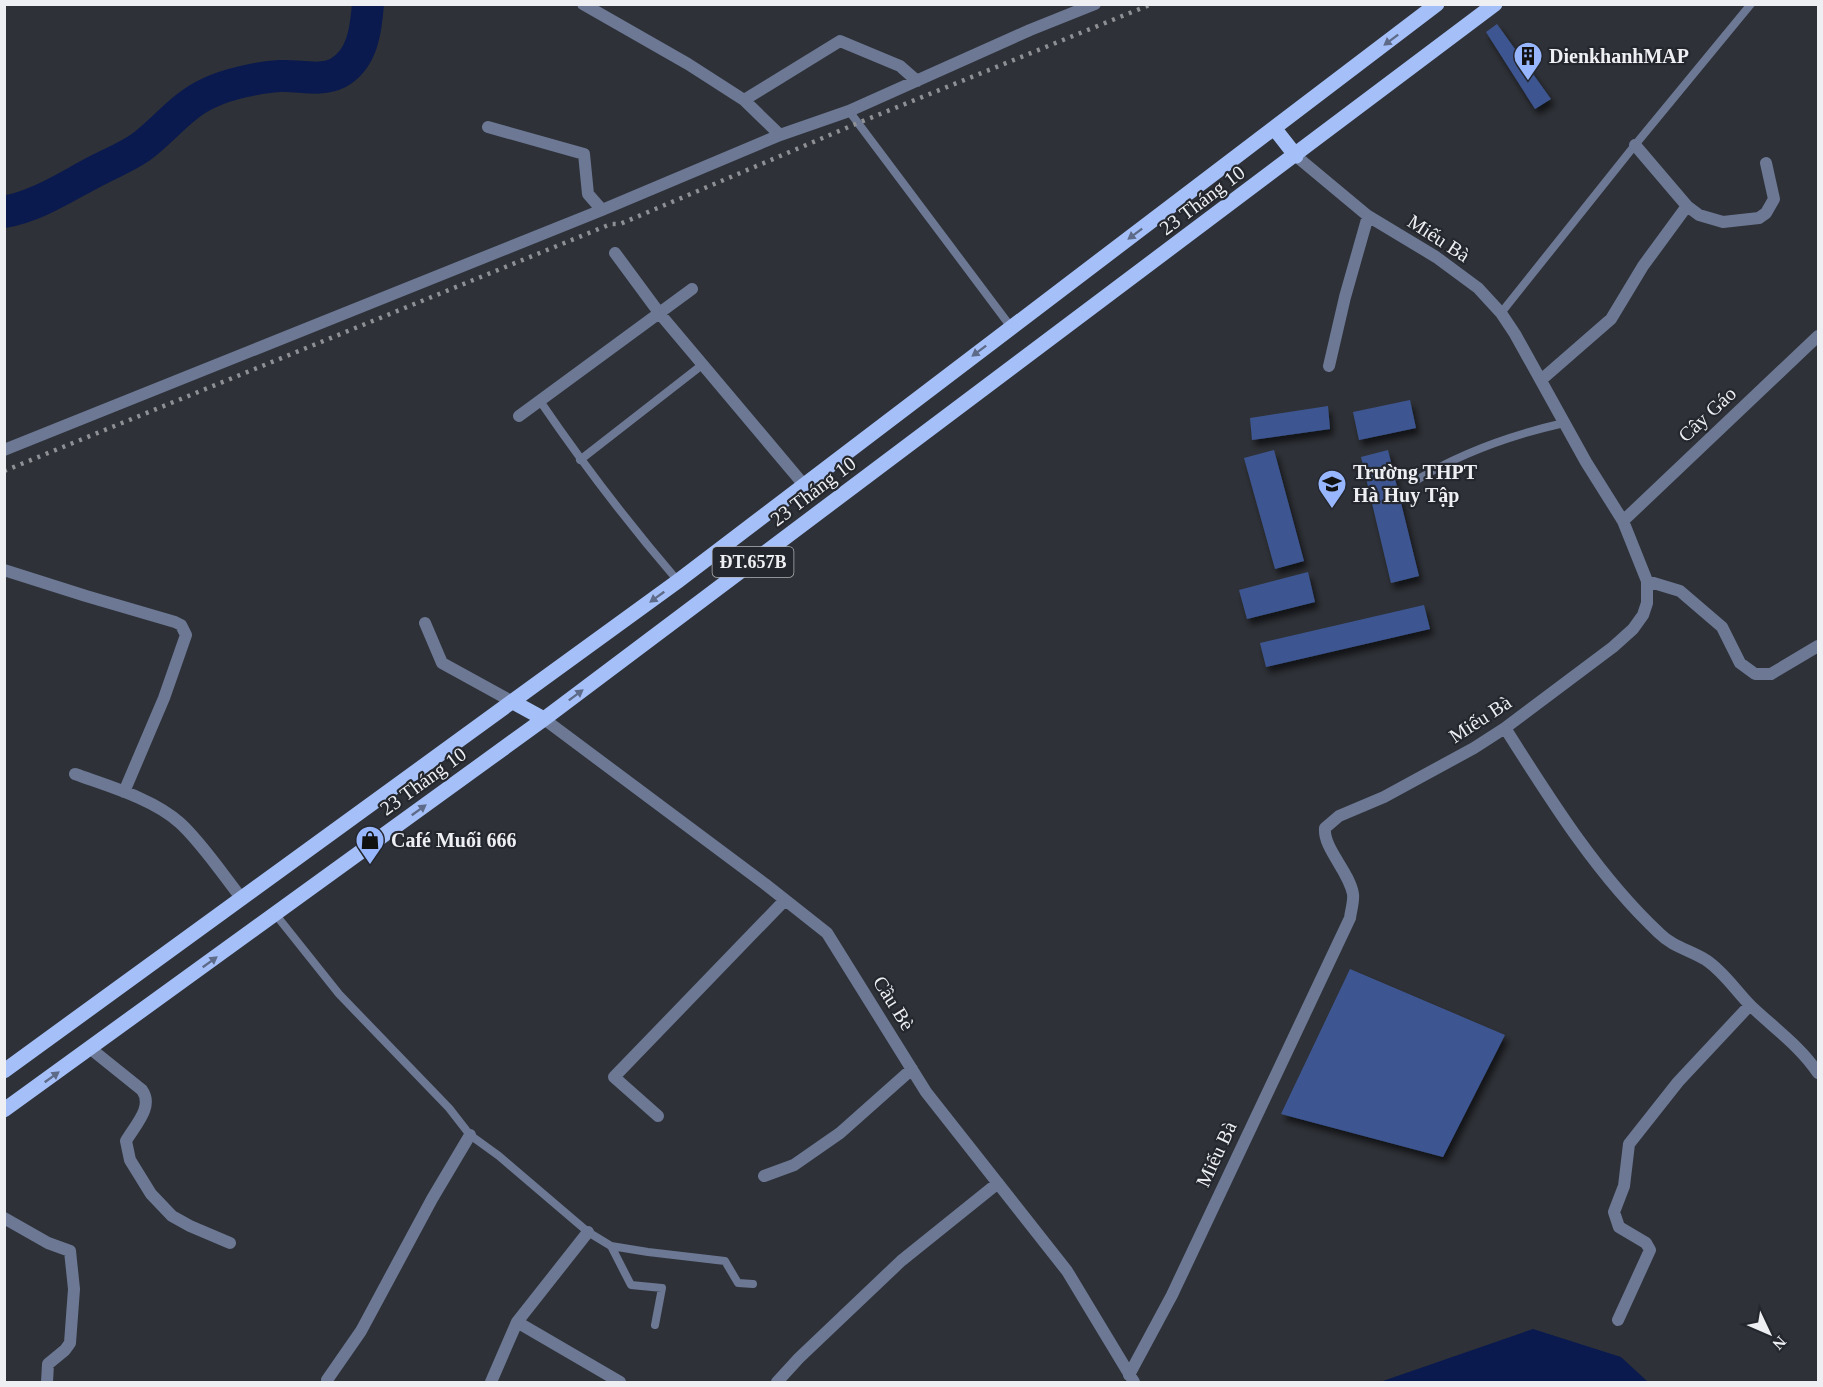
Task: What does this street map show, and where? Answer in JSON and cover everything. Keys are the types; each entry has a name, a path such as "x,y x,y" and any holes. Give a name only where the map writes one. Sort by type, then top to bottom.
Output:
{"main road":[{"name":"23 Tháng 10","path":"4,1071 678,581 1437,4"},
{"name":"23 Tháng 10","path":"4,1110 544,719 1296,156 1495,4"},
{"path":"1274,128 1296,156"},
{"path":"513,702 544,719"}],"street":[{"path":"583,4 688,64 744,100 780,135"},
{"path":"4,450 602,210 780,135 849,111 1029,30 1095,4"},
{"path":"744,100 840,41 900,66 916,81"},
{"path":"488,127 584,154 588,195 602,210"},
{"path":"1635,145 1687,206 1698,215 1723,222 1760,218 1766,213 1774,199 1766,163"},
{"name":"Miếu Bà","path":"1132,1379 1350,918 1353,896 1349,879 1324,837 1325,828 1338,816 1394,792 1474,748 1505,728 1613,647 1633,629 1643,615 1647,603 1647,581 1623,521 1586,462 1501,313 1478,288 1437,257 1368,216 1296,156"},
{"path":"1541,380 1611,319 1643,266 1687,206"},
{"path":"1329,366 1345,297 1368,216"},
{"path":"615,253 660,314 804,485"},
{"path":"519,416 692,289"},
{"name":"Cây Gáo","path":"1623,521 1818,336"},
{"path":"4,570 181,625 186,635 164,698 124,792"},
{"path":"1647,581 1680,591 1722,627 1740,663 1755,674 1771,674 1818,646"},
{"path":"425,623 442,663 513,702"},
{"name":"Cầu Bè","path":"544,719 827,933 926,1092 1067,1271 1132,1379"},
{"path":"1505,728 1552,802 1626,899 1673,945 1705,959 1719,971 1750,1005 1789,1039 1818,1073"},
{"path":"75,774 124,792 167,813 181,823 242,899"},
{"path":"658,1116 614,1077 785,900"},
{"path":"1618,1320 1650,1250 1646,1243 1619,1227 1614,1212 1624,1186 1629,1144 1678,1082 1750,1005"},
{"path":"91,1049 142,1090 146,1097 147,1105 126,1141 130,1160 151,1194 172,1216 230,1243"},
{"path":"764,1176 794,1165 840,1133 912,1069"},
{"path":"327,1380 361,1331 441,1183 470,1135"},
{"path":"777,1383 799,1358 901,1261 998,1183"},
{"path":"4,1218 48,1243 70,1251 74,1290 70,1343 48,1364 47,1383"},
{"path":"491,1383 517,1322 588,1232"},
{"path":"517,1322 620,1383"}],"lane":[{"path":"1501,313 1751,4"},
{"path":"849,111 1011,327"},
{"path":"580,460 702,365"},
{"path":"540,401 580,460 631,526 678,581"},
{"path":"1415,481 1442,464 1494,442 1564,423"},
{"path":"276,915 339,994 448,1108 470,1135 499,1156 588,1232 612,1246 725,1261 738,1283 753,1284"},
{"path":"612,1246 631,1285 662,1288 655,1325"}],"shaded area":[{"path":"1533,1329 1621,1357 1648,1382 1380,1382"}],"building":[{"name":"DienkhanhMAP","path":"1497,24 1551,99 1535,109 1486,32"},
{"path":"1410,400 1416,428 1359,440 1353,412"},
{"path":"1328,406 1330,429 1252,440 1250,418"},
{"path":"1274,450 1304,561 1275,569 1244,458"},
{"path":"1388,450 1419,576 1391,583 1361,457"},
{"path":"1308,572 1315,602 1247,619 1239,590"},
{"path":"1424,605 1430,629 1266,667 1260,643"},
{"path":"1350,969 1505,1035 1443,1157 1281,1114"}],"waterway":[{"path":"4,212 40,200 130,154 190,104 216,90 263,78 280,76 317,78 338,73 353,60 362,43 368,4"}],"railway":[{"path":"4,471 611,224 620,224 858,123 1152,4"}],"place":[{"name":"DienkhanhMAP","path":"1528,82"},
{"name":"Trường THPT Hà Huy Tập","path":"1332,510"},
{"name":"Café Muối 666","path":"370,866"}]}
